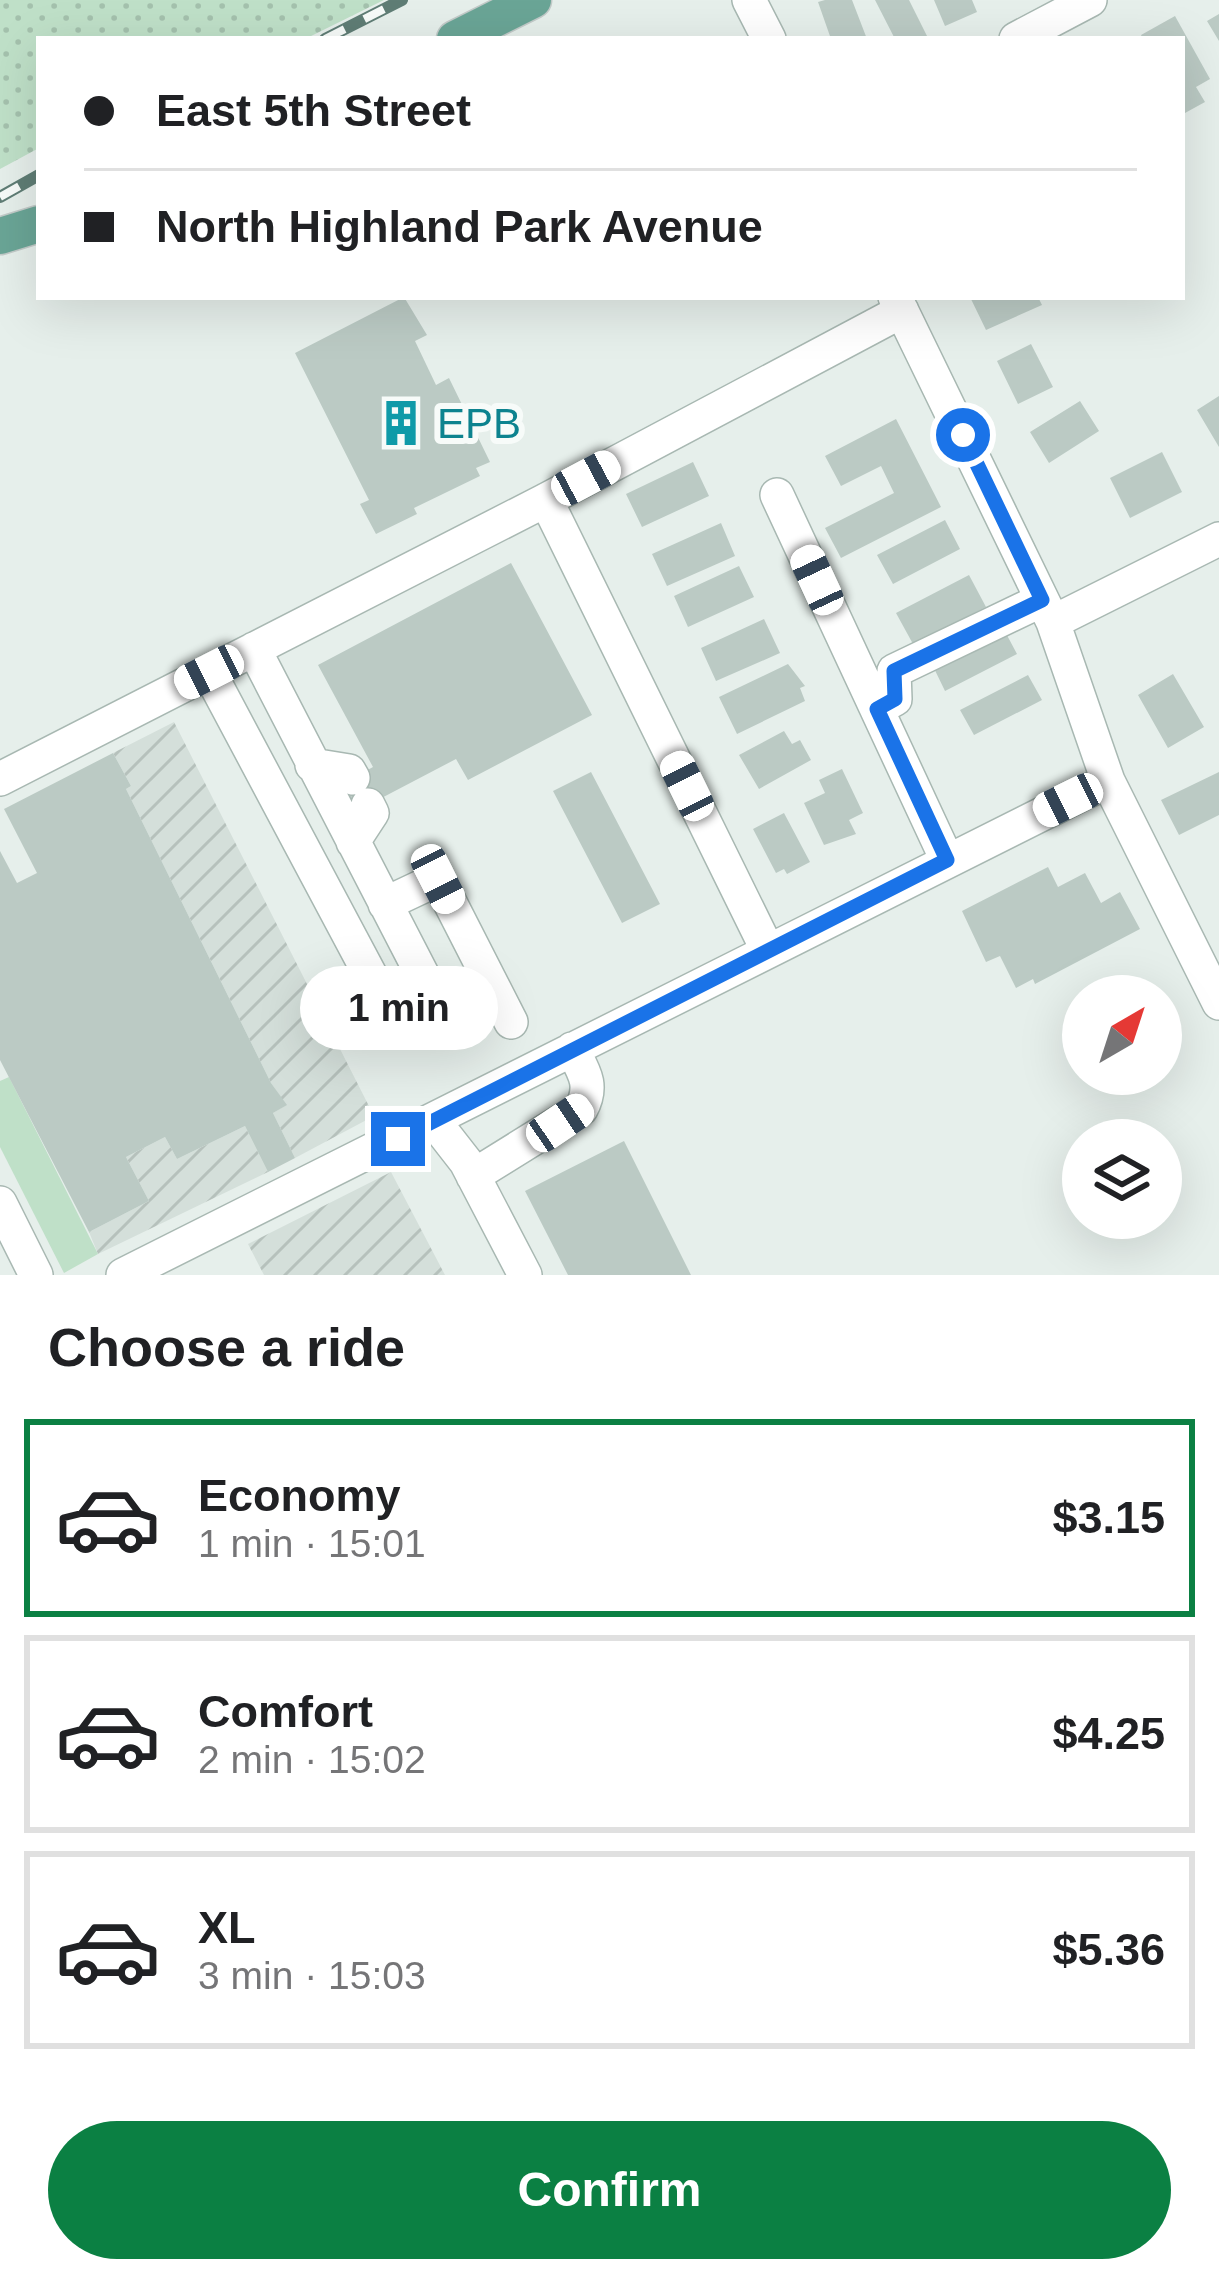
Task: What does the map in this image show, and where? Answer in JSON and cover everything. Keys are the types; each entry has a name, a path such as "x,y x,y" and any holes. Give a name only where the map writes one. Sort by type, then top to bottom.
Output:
{"main road":[{"path":"461,36 533,0"},
{"path":"0,236 36,225"}],"street":[{"path":"749,0 767,36"},
{"path":"1022,36 1090,0"},
{"path":"0,779 546,500 898,304 1047,611 1108,781 1219,1003"},
{"path":"777,495 947,860"},
{"path":"546,500 767,949"},
{"path":"877,709 895,699 894,671 1219,539"},
{"path":"254,649 312,765 352,796"},
{"path":"209,672 383,999 424,977 353,842 352,796"},
{"path":"123,1275 1108,781"},
{"path":"291,827 352,796"},
{"path":"385,904 438,879 511,1022"},
{"path":"473,1176 581,1108 589,1094 588,1078 572,1049"},
{"path":"434,1121 473,1176 524,1275"},
{"path":"0,1203 36,1275"}],"shaded area":[{"path":"174,722 374,1116 295,1158 273,1113 286,1105 126,789 131,786 113,753"},
{"path":"245,1126 268,1172 98,1254 89,1232 149,1201 126,1157 165,1137 177,1159"},
{"path":"391,1172 445,1275 264,1275 248,1244"}],"green space":[{"path":"0,0 384,0 311,36 36,36 36,150 0,169"},
{"path":"9,1077 98,1254 64,1273 0,1147 0,1081"}],"building":[{"path":"852,0 866,36 830,36 818,2"},
{"path":"875,0 909,0 927,36 893,36"},
{"path":"934,0 972,0 977,12 945,26"},
{"path":"1219,14 1219,41 1207,21"},
{"path":"1175,16 1210,79 1196,87 1205,102 1185,113 1185,36 1141,35"},
{"name":"EPB","path":"406,300 427,335 415,341 436,385 449,378 490,462 476,468 480,476 414,508 417,514 376,534 360,504 369,500 295,353"},
{"path":"971,300 1040,300 1042,305 986,330"},
{"path":"1031,344 1053,387 1018,404 997,361"},
{"path":"1219,396 1219,447 1197,410"},
{"path":"1080,401 1099,431 1049,463 1030,432"},
{"path":"896,419 941,507 841,558 825,528 894,493 881,466 841,486 825,456"},
{"path":"1162,452 1182,492 1130,518 1110,478"},
{"path":"693,462 709,496 642,527 626,494"},
{"path":"945,520 960,549 893,584 877,555"},
{"path":"721,523 735,556 667,586 652,554"},
{"path":"511,563 592,715 468,780 456,759 351,814 337,787 373,767 318,665"},
{"path":"739,566 754,597 688,627 674,596"},
{"path":"969,575 986,607 913,644 896,613"},
{"path":"764,619 780,653 716,681 701,648"},
{"path":"1001,624 1017,654 945,691 930,660"},
{"path":"788,664 805,686 800,688 805,701 737,734 719,697"},
{"path":"1173,674 1204,727 1168,748 1138,695"},
{"path":"1028,675 1042,700 974,735 960,710"},
{"path":"784,731 792,744 800,740 811,760 759,789 739,755"},
{"path":"113,753 131,786 126,789 271,1083 287,1105 273,1113 295,1158 268,1172 245,1126 177,1159 165,1137 126,1157 149,1201 89,1232 0,1060 0,851 17,883 37,873 4,809"},
{"path":"842,769 863,813 849,820 856,834 824,845 804,803 825,793 819,780"},
{"path":"591,772 660,904 622,923 553,791"},
{"path":"1219,772 1219,815 1179,835 1161,800"},
{"path":"784,813 810,862 787,874 784,869 776,873 753,829"},
{"path":"1048,867 1058,887 1085,873 1101,903 1120,892 1140,929 1035,984 1033,979 1016,988 1000,956 986,962 962,911"},
{"path":"624,1141 691,1275 568,1275 525,1191"}],"railway":[{"path":"331,36 402,0"},
{"path":"0,197 36,177"}],"place":[{"name":"EPB","path":"401,423"}],"route":[{"path":"398,1139 947,860 877,709 895,699 894,671 1042,600 963,435"}]}
